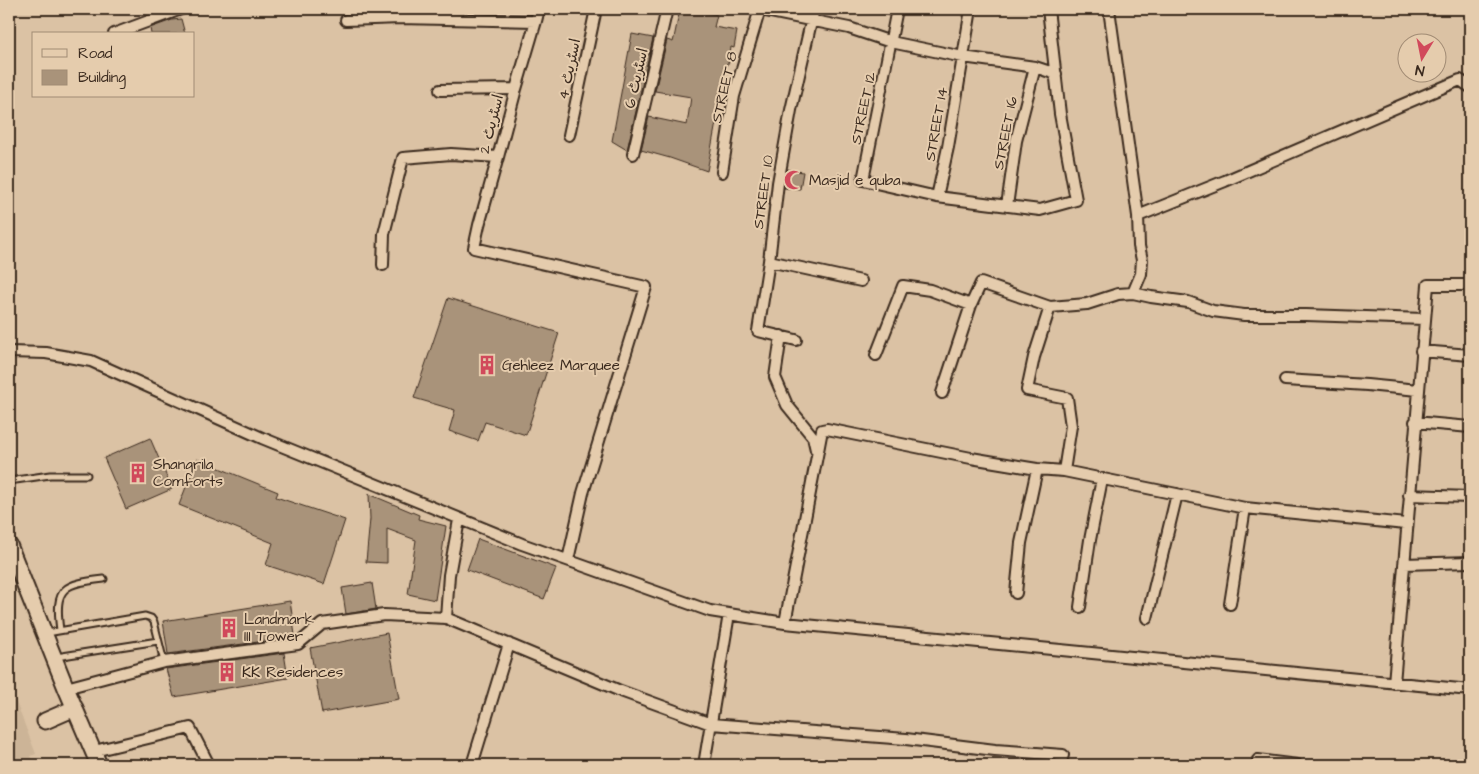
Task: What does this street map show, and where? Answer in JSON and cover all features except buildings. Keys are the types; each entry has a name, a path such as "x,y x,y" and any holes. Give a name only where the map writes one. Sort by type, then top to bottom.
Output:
{"main road":[{"path":"9,545 53,658 96,758"},
{"path":"45,721 74,708"}],"street":[{"path":"119,32 181,9"},
{"name":"اسٹریٹ 2","path":"539,9 474,248 646,287 583,493 568,560"},
{"name":"اسٹریٹ 4","path":"569,134 590,44 596,9"},
{"name":"اسٹریٹ 6","path":"633,154 668,9"},
{"path":"759,9 849,28 891,42 963,57 1035,67 1056,74"},
{"name":"STREET 8","path":"722,172 734,96 759,9"},
{"name":"STREET 10","path":"796,340 758,331 769,261 778,183 791,110 814,9"},
{"name":"STREET 12","path":"897,9 863,180 938,197"},
{"name":"STREET 14","path":"938,197 971,9"},
{"path":"938,197 1040,210 1076,200 1060,114 1048,9"},
{"path":"1108,9 1138,216 1139,246 1142,260 1141,274 1133,293"},
{"path":"346,20 400,18 536,21"},
{"name":"STREET 16","path":"1007,206 1016,141 1035,67"},
{"path":"1138,216 1225,181 1460,80 1470,87"},
{"path":"440,90 516,89"},
{"path":"383,265 384,234 403,158 450,154 498,157"},
{"path":"769,261 861,280"},
{"path":"942,393 980,283 1050,308 1087,304 1118,294 1133,293 1188,302 1213,311 1244,315 1424,319"},
{"path":"1394,683 1406,524 1428,284 1470,284"},
{"path":"876,355 903,286 930,290 971,305"},
{"path":"1050,308 1034,357 1027,390 1067,398 1071,426 1064,471"},
{"path":"780,336 775,377 788,406 813,437 817,456"},
{"path":"1421,351 1470,355"},
{"path":"9,352 46,353 91,361 262,438 459,520 710,610 785,623 1470,690"},
{"path":"1285,380 1418,390"},
{"path":"1415,422 1470,427"},
{"path":"785,623 822,430 827,429 971,458 1037,469 1064,471 1245,508 1406,524"},
{"path":"1016,593 1021,543 1037,469"},
{"path":"1080,607 1102,479"},
{"path":"1147,618 1177,494"},
{"path":"1409,495 1470,497"},
{"path":"1230,604 1245,508"},
{"path":"446,618 449,575 459,520"},
{"path":"1404,564 1470,562"},
{"path":"704,765 729,614"},
{"path":"66,688 164,662 298,644 322,624 384,615 446,618 618,690 712,724 906,739 995,750 1063,755 1060,765"},
{"path":"472,765 510,644"},
{"path":"96,758 190,728 208,765"},
{"path":"1258,760 1295,765"}],"lane":[{"path":"9,481 50,475 87,475"},
{"path":"60,630 57,609 60,596 65,590 73,584 104,579"},
{"path":"44,633 145,616 151,618 154,622 164,662"},
{"path":"53,658 158,641"}],"shaded area":[{"path":"9,684 36,754 30,756 34,765 9,765"}],"place":[{"name":"Masjid e quba","path":"794,180"},
{"name":"Gehleez Marquee","path":"487,365"},
{"name":"Shangrila Comforts","path":"138,473"},
{"name":"Landmark III Tower","path":"229,628"},
{"name":"KK Residences","path":"227,672"}]}
